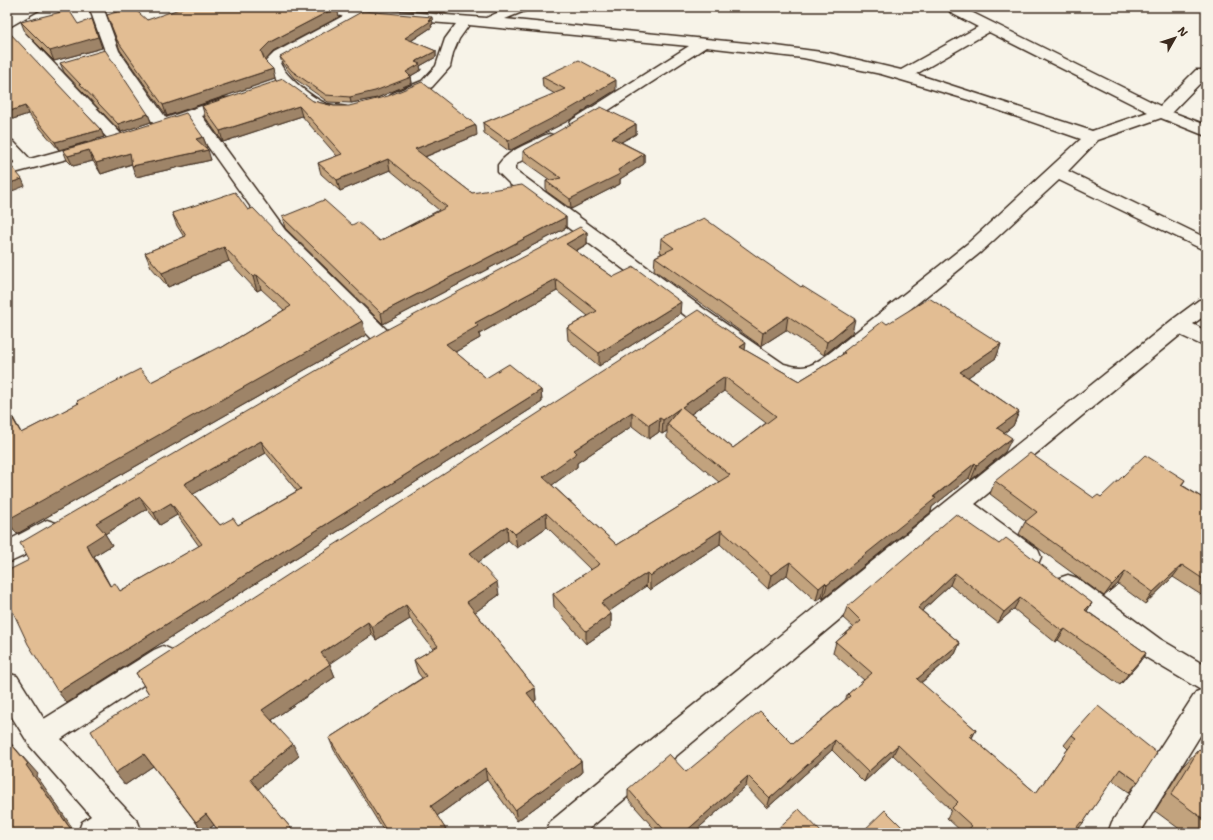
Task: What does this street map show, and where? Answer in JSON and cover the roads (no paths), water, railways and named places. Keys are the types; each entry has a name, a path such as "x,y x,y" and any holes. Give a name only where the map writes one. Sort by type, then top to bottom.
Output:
{"street":[{"path":"56,7 11,33 51,69 140,132"},
{"path":"96,7 140,132"},
{"path":"488,22 522,7"},
{"path":"298,10 361,12 465,20 789,51 855,63 943,87 1092,137"},
{"path":"956,10 1162,113 1206,131"},
{"path":"357,108 336,110 322,107 281,85 272,62 279,56 361,12"},
{"path":"383,102 427,84 443,67 446,53 452,39 465,20"},
{"path":"901,76 990,26"},
{"path":"703,43 565,130 513,158 506,165 507,172 581,229 697,314 777,369 797,375 814,374 974,248 1057,172 1092,137 1162,113 1203,74 1206,59"},
{"path":"96,56 112,51"},
{"path":"51,69 66,65"},
{"path":"7,170 140,132 244,97"},
{"path":"193,114 280,234 388,332 360,348"},
{"path":"7,145 26,165"},
{"path":"1057,172 1206,245"},
{"path":"560,240 581,229"},
{"path":"561,833 623,780 880,571 958,504 1179,325 1206,305"},
{"path":"676,327 697,314"},
{"path":"1179,325 1206,340"},
{"path":"958,504 1151,647 1206,680"},
{"path":"7,553 61,521"},
{"path":"40,737 181,647"},
{"path":"7,686 40,737 111,828"},
{"path":"1123,833 1206,701"}]}
